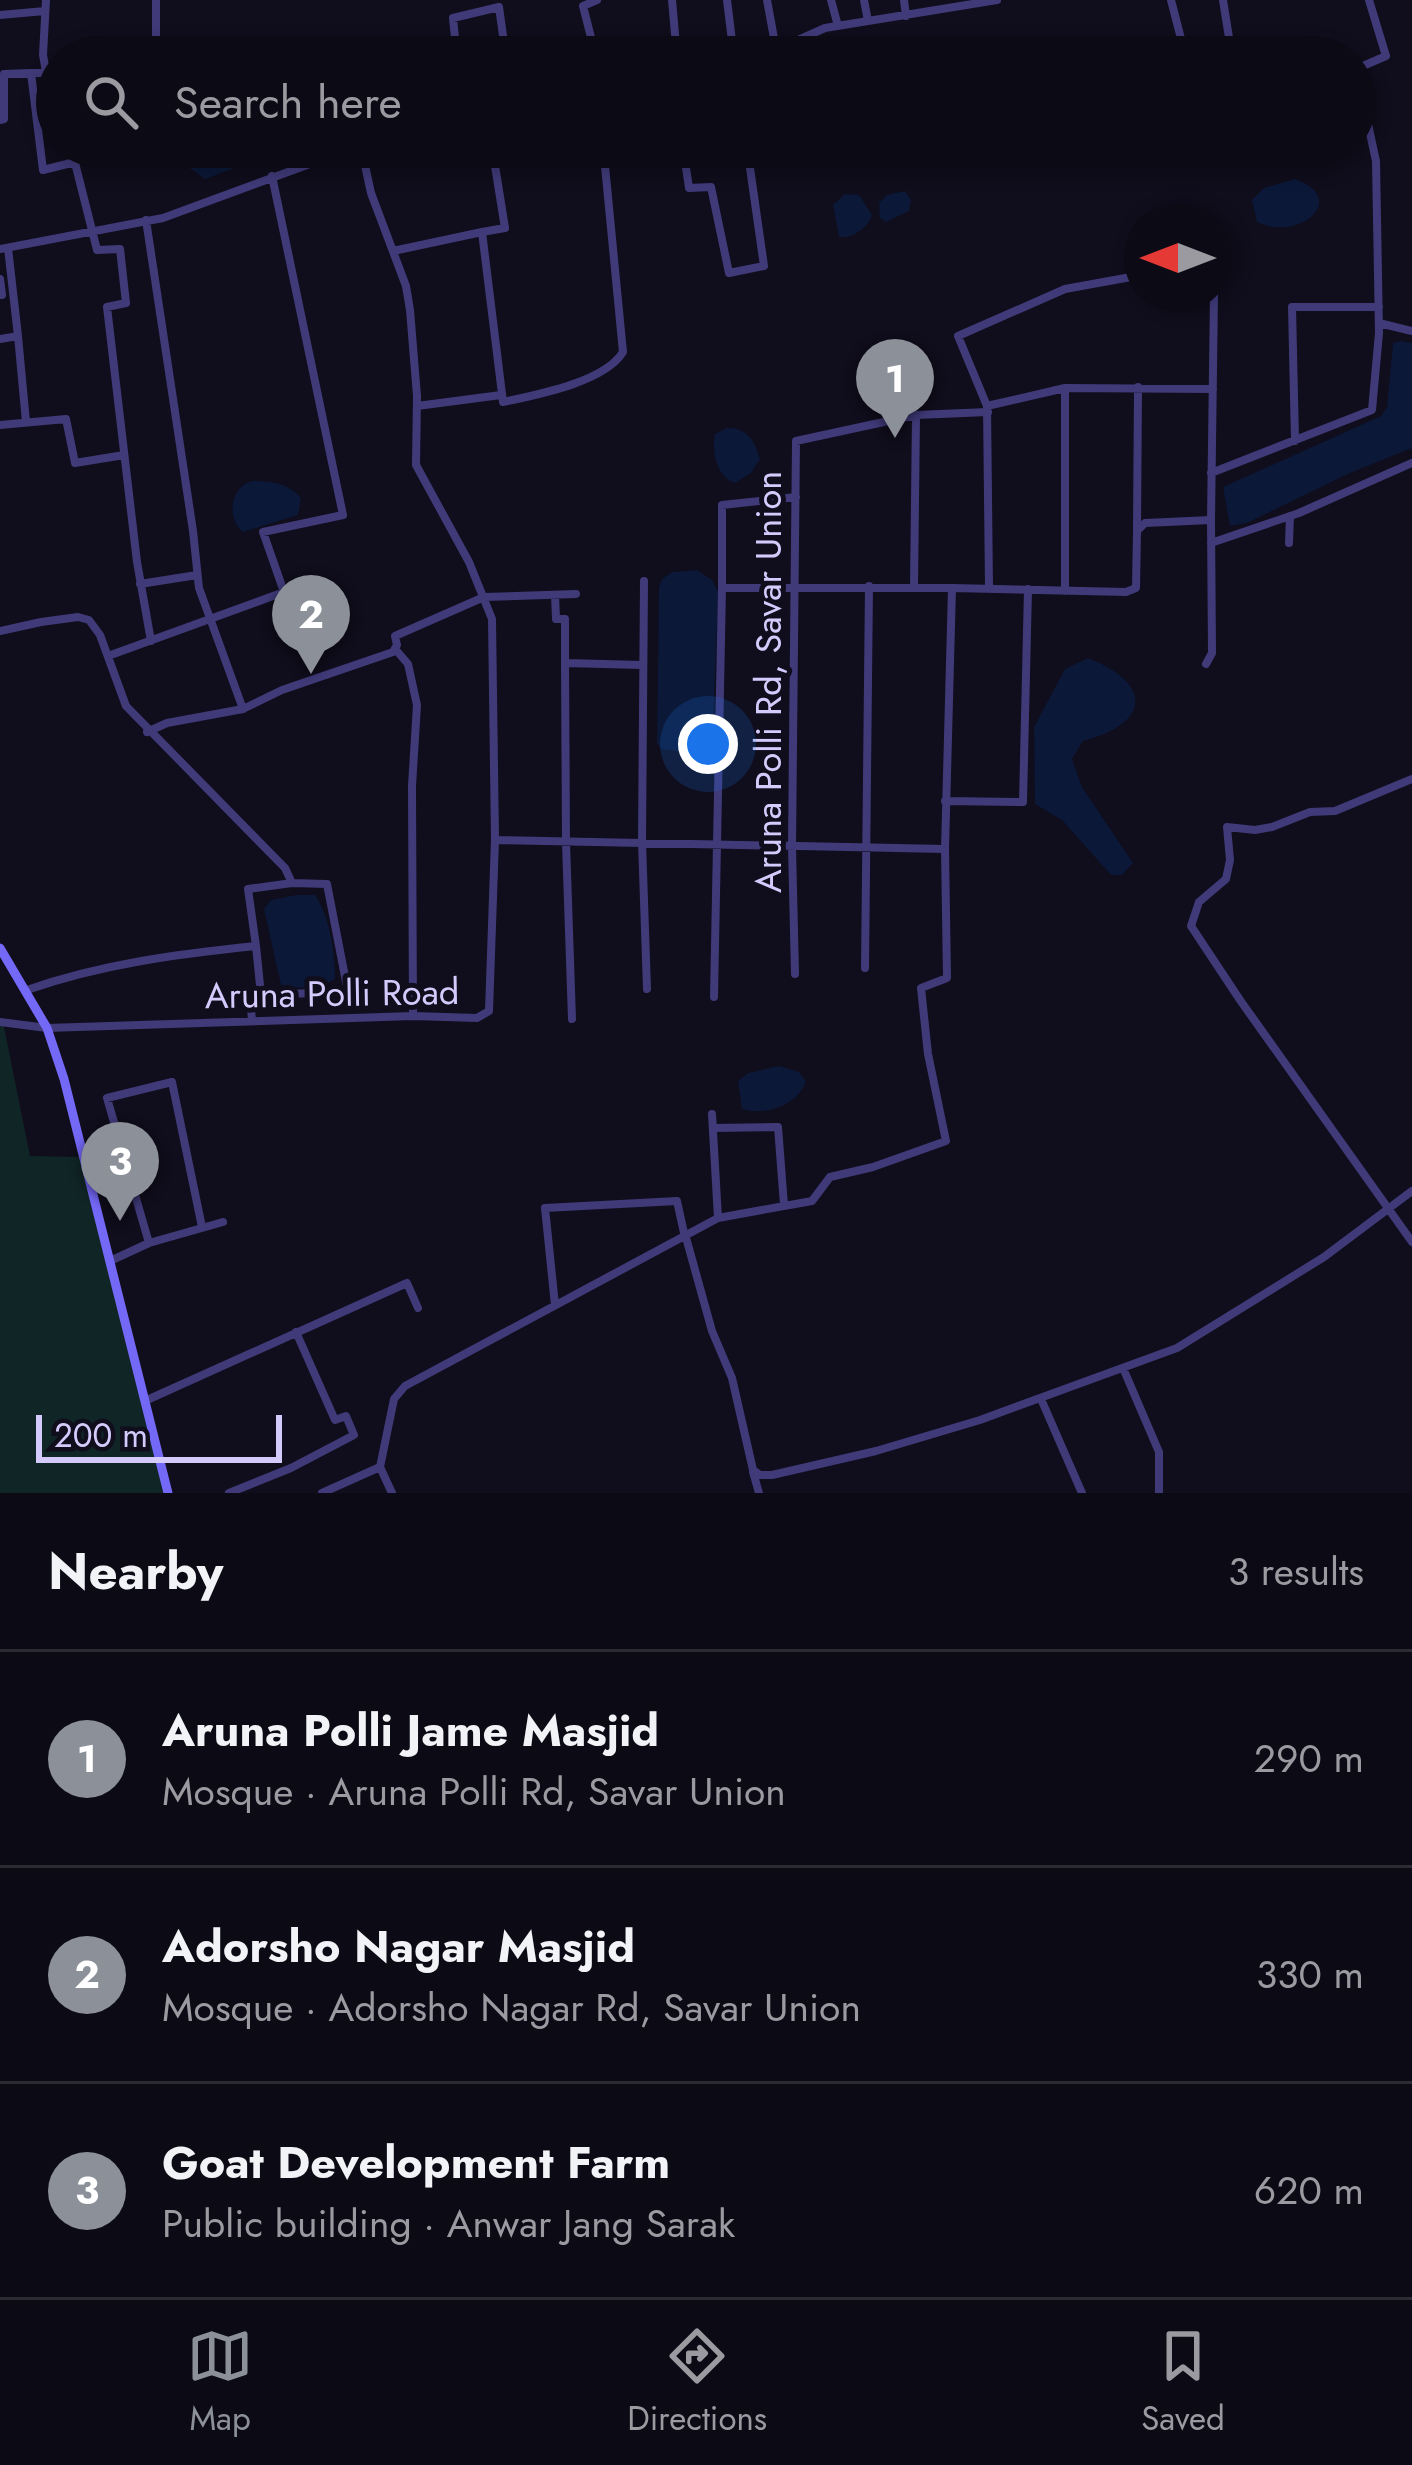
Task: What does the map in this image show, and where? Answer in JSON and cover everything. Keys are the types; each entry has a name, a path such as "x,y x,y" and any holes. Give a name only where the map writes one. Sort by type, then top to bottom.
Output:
{"main road":[{"path":"0,948 47,1028 64,1079 168,1493"}],"street":[{"path":"155,0 156,36"},
{"path":"591,36 584,6 597,0"},
{"path":"672,0 675,36"},
{"path":"727,0 731,36"},
{"path":"767,0 774,36"},
{"path":"831,0 838,26"},
{"path":"864,0 868,21"},
{"path":"904,0 906,16"},
{"path":"811,36 838,26 998,0"},
{"path":"1171,0 1180,36"},
{"path":"1222,0 1229,36"},
{"path":"1369,0 1386,56 1376,60"},
{"path":"0,16 46,5 48,36"},
{"path":"455,36 453,18 499,8 503,36"},
{"path":"32,73 36,108"},
{"path":"0,120 4,119 4,74 36,73"},
{"path":"1211,473 1372,410 1379,323 1376,161"},
{"path":"77,168 97,250 120,249 126,303 107,308 151,640"},
{"path":"5,294 4,249 163,218 296,168"},
{"path":"364,168 410,310 416,465 492,619 495,840 945,849"},
{"path":"393,251 505,228 496,168"},
{"path":"482,232 503,402 549,392 615,365 623,352 605,168"},
{"path":"686,168 689,188 711,187 729,273 764,266 750,168"},
{"path":"108,656 284,592 263,532 343,515 272,176"},
{"path":"146,220 197,575 243,709"},
{"path":"989,587 988,409 958,336 1065,289 1124,278"},
{"path":"0,279 18,337 26,422"},
{"path":"1295,441 1292,307 1379,307"},
{"path":"1206,664 1212,652 1214,312"},
{"path":"1379,323 1412,331"},
{"path":"0,339 18,337"},
{"path":"722,588 989,587 1126,592 1136,588 1138,387"},
{"path":"1065,388 1065,591"},
{"path":"914,587 916,415 988,409 1065,388 1213,389"},
{"path":"416,406 502,394"},
{"name":"Aruna Polli Rd, Savar Union","path":"794,974 796,441 916,415"},
{"path":"0,425 66,418 74,463 124,454"},
{"path":"1210,543 1290,516 1412,464"},
{"path":"714,997 722,505 796,497"},
{"path":"1289,543 1290,516"},
{"path":"1137,531 1145,523 1211,520"},
{"path":"140,584 197,575"},
{"path":"644,581 642,842 647,988"},
{"path":"866,968 869,586"},
{"path":"392,1493 380,1467 394,1399 405,1386 718,1218 812,1201 830,1177 946,1141 928,1054 921,988 947,978 945,801 952,588"},
{"path":"945,801 1023,802 1028,589"},
{"path":"413,1016 412,786 417,705 408,664 396,650 395,636 484,597 576,594"},
{"path":"555,595 556,619 565,619 572,1019"},
{"path":"0,631 78,617 89,620 126,706 285,868 292,884"},
{"path":"147,732 167,723 243,709 282,690 396,650"},
{"path":"566,664 642,665"},
{"path":"1412,779 1334,811 1310,812 1255,830 1226,827 1230,860 1226,879 1199,902 1192,926 1412,1242"},
{"name":"Aruna Polli Road","path":"0,1022 47,1028 477,1018 489,1011 495,840"},
{"path":"252,1021 250,995 261,995 348,992 327,884 248,889 261,995"},
{"path":"27,990 66,976 176,954 256,946"},
{"path":"149,1243 107,1098 172,1082 202,1227"},
{"path":"712,1114 718,1218"},
{"path":"713,1128 778,1126 784,1205"},
{"path":"753,1470 772,1475 876,1451 1041,1399 1177,1348 1324,1257 1412,1191"},
{"path":"555,1305 545,1208 677,1201 712,1330 731,1378 759,1493"},
{"path":"110,1262 149,1243 224,1222"},
{"path":"147,1400 407,1283 418,1308"},
{"path":"229,1493 354,1435 346,1416 334,1420 296,1332"},
{"path":"1123,1368 1159,1452 1159,1493"},
{"path":"1041,1399 1082,1493"},
{"path":"322,1493 380,1467"}],"green space":[{"path":"0,1022 30,1156 83,1157 166,1493 0,1493"}],"water":[{"path":"190,168 234,168 205,179"},
{"path":"1295,179 1318,197 1313,216 1289,227 1257,222 1252,200 1264,188"},
{"path":"905,191 911,200 909,211 886,222 880,218 879,203 887,195"},
{"path":"845,194 859,195 872,215 859,232 839,237 833,205"},
{"path":"1393,343 1412,343 1412,448 1247,523 1230,526 1223,487 1381,416 1387,407"},
{"path":"727,428 749,436 760,459 751,473 735,483 720,470 715,456 715,434"},
{"path":"252,481 291,489 301,498 298,515 243,532 234,519 233,504 239,490"},
{"path":"697,570 712,580 718,592 713,732 707,747 685,752 661,749 657,743 659,587 672,572"},
{"path":"1088,658 1124,680 1135,703 1121,725 1083,741 1072,759 1082,787 1133,863 1122,875 1111,875 1062,820 1035,804 1034,727 1065,669"},
{"path":"315,895 320,904 333,946 335,979 301,988 281,985 264,909 271,900"},
{"path":"779,1066 799,1072 806,1081 796,1097 770,1110 742,1109 738,1081 748,1073"}],"place":[{"name":"Aruna Polli Jame Masjid","path":"895,438"},
{"name":"Adorsho Nagar Masjid","path":"311,674"},
{"name":"Goat Development Farm","path":"120,1221"}]}
